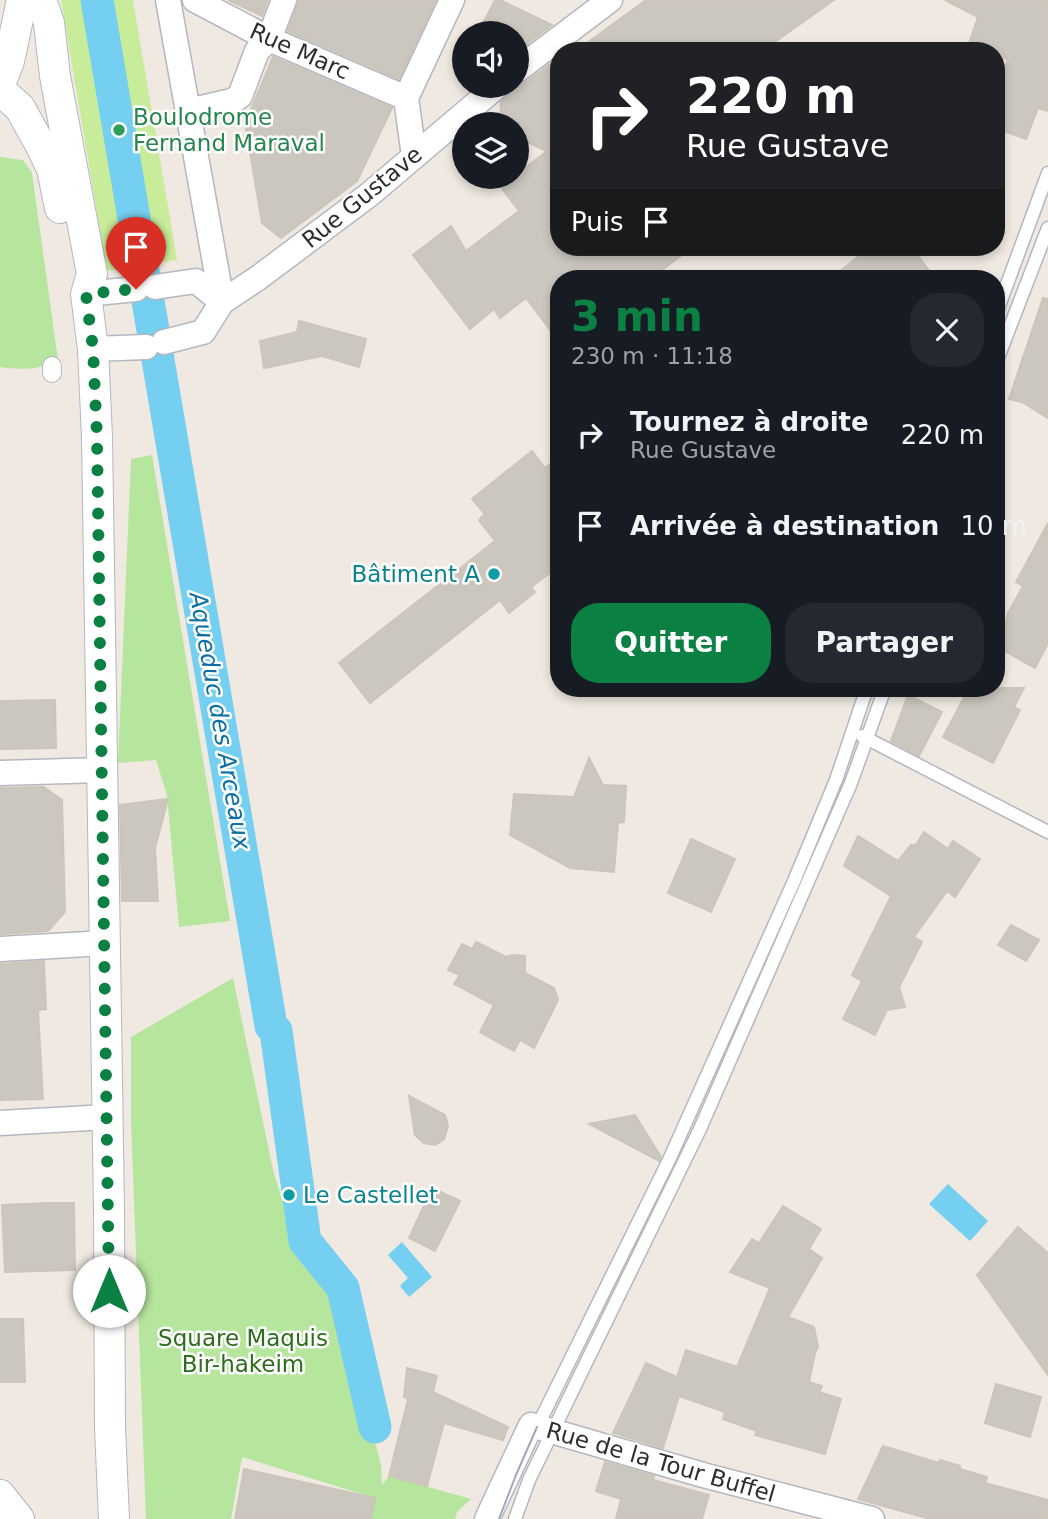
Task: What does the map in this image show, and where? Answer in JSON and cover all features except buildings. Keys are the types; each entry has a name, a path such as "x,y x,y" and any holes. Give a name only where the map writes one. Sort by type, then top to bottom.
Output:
{"street":[{"path":"0,84 9,61 22,0"},
{"path":"41,0 49,23 55,76 92,274 86,294 93,349 97,437 110,1428 114,1519"},
{"path":"168,0 222,302"},
{"name":"Rue Marc","path":"195,0 269,38 406,98"},
{"path":"188,111 232,101 240,96 257,51 269,38 284,0"},
{"path":"414,156 406,98 452,0"},
{"path":"554,42 610,0"},
{"path":"529,61 550,45"},
{"path":"0,90 20,108 51,169 74,278 86,294"},
{"name":"Rue Gustave","path":"93,349 155,344 203,332 222,302 370,194 483,98"},
{"path":"86,294 196,281 222,302"},
{"path":"0,773 102,770"},
{"path":"0,948 105,943"},
{"path":"0,1122 107,1117"},
{"path":"487,1519 540,1428"},
{"name":"Rue de la Tour Buffel","path":"540,1428 703,1475 872,1519"},
{"path":"0,1495 19,1519"}],"lane":[{"path":"1005,290 1048,173"},
{"path":"1005,340 1048,228"},
{"path":"515,1519 529,1480 540,1428 669,1160 794,881 835,780 864,697"},
{"path":"540,1428 700,1129 851,783 882,697"},
{"path":"852,732 1048,832"}],"green space":[{"name":"Boulodrome Fernand Maraval","path":"61,0 133,0 177,260 107,271"},
{"path":"0,157 23,160 32,173 58,360 23,369 0,367"},
{"path":"152,455 230,921 179,927 167,795 156,760 118,763 131,459"},
{"name":"Square Maquis Bir-hakeim","path":"233,978 273,1170 301,1261 337,1297 381,1465 382,1485 389,1476 471,1499 457,1512 455,1519 371,1519 375,1498 242,1457 231,1519 146,1519 131,1121 131,1037"}],"water":[{"path":"948,1184 988,1221 970,1241 929,1204"},
{"path":"402,1242 432,1277 409,1297 400,1286 408,1278 388,1255"}],"waterway":[{"name":"Aqueduc des Arceaux","path":"97,0 271,1026 276,1031 305,1241 343,1288 375,1427"}],"tram line":[{"path":"499,1519 537,1427"}],"place":[{"name":"Boulodrome Fernand Maraval","path":"119,130"},
{"name":"Bâtiment A","path":"494,574"},
{"name":"Le Castellet","path":"289,1195"}],"route":[{"path":"109,1291 97,437 93,349 86,294 136,289"}]}
